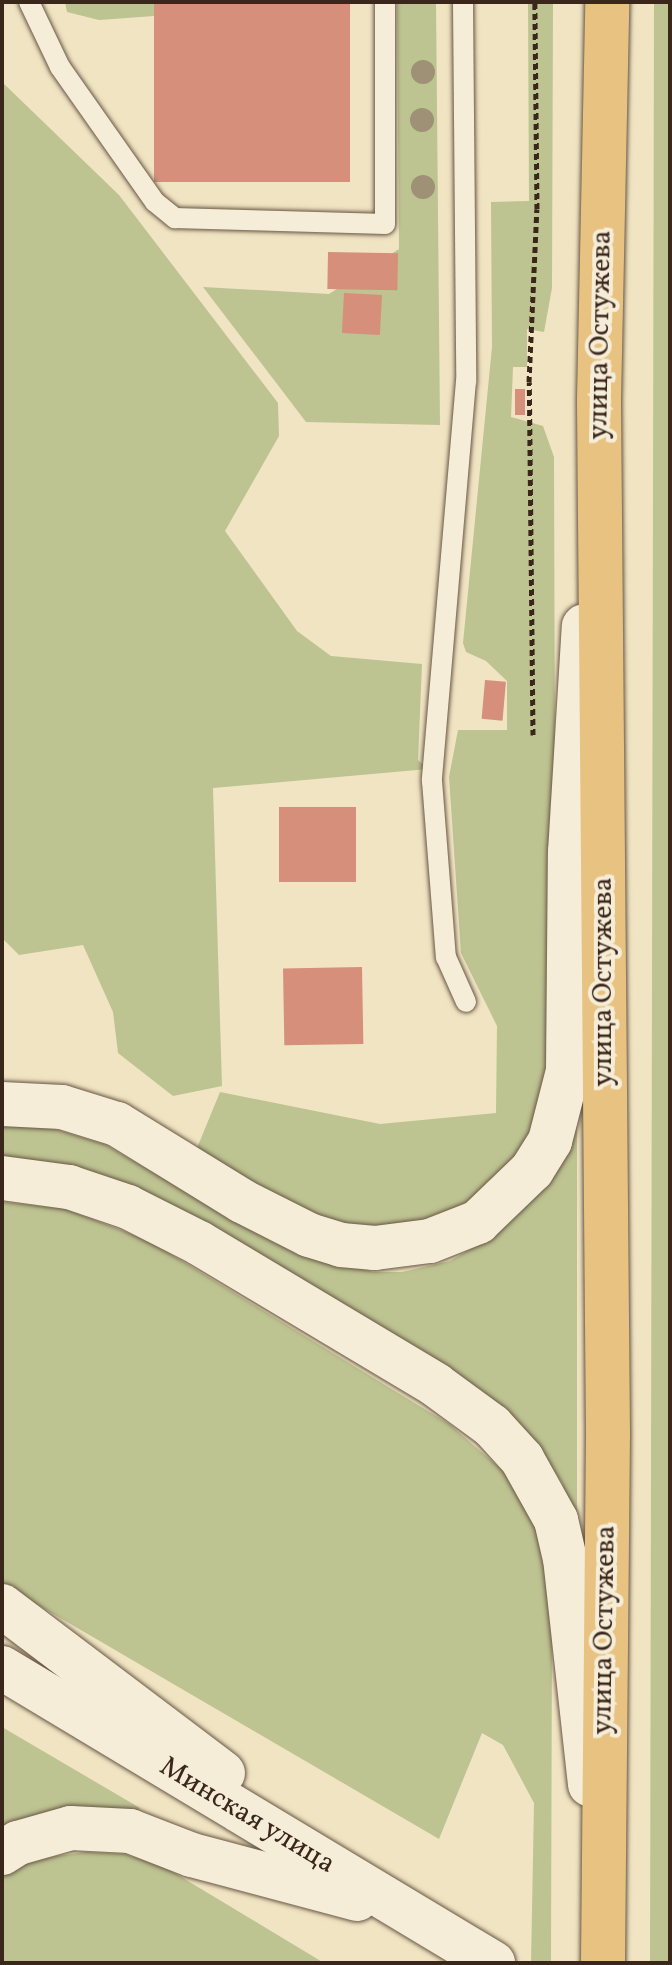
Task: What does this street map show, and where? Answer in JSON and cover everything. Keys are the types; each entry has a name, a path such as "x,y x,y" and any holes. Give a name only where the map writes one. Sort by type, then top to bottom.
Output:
{"main road":[{"path":"580,2 599,400"},
{"name":"улица Остужева","path":"603,1963 608,1435 599,400 607,2"}],"street":[{"path":"2,1104 62,1107 117,1124 242,1201 309,1235 341,1245 375,1248 430,1241 478,1222 518,1188 550,1141 568,1071 573,780 599,400"},
{"path":"2,1178 69,1187 128,1207 199,1243 436,1385 492,1426 522,1459 556,1520 565,1558 602,1898"},
{"path":"2,1606 406,1912"},
{"name":"Минская улица","path":"2,1668 493,1963"},
{"path":"2,1853 18,1843 71,1828 130,1831 192,1855 406,1912"}],"lane":[{"path":"29,2 60,67 155,202 175,218 385,224 385,2"},
{"path":"463,2 466,381 432,781 446,957 466,1002"}],"green space":[{"path":"65,2 154,2 154,16 99,20 67,12"},
{"path":"397,2 436,2 440,425 306,422 203,287 329,294 399,249"},
{"path":"528,2 553,2 552,288 544,332 527,329 527,367 513,367 511,417 543,426 554,457 555,783 545,1089 535,1123 515,1158 486,1192 432,1221 353,1230 284,1203 197,1148 220,1092 380,1124 496,1113 497,1026 461,953 449,777 458,730 507,730 507,681 486,661 466,652 463,643 492,347 491,202 529,201"},
{"path":"654,2 670,2 670,1963 650,1963"},
{"path":"2,82 119,195 278,403 279,436 225,531 297,631 331,656 422,664 418,760 428,769 213,788 222,1086 173,1096 118,1053 113,1012 83,945 19,955 2,938"},
{"path":"2,1121 31,1122 104,1144 275,1243 373,1272 402,1272 450,1261 498,1233 545,1185 577,1124 577,1525 562,1483 541,1451 68,1165 2,1158"},
{"path":"2,1202 66,1209 149,1241 449,1424 509,1476 545,1546 552,1620 551,1963 531,1963 534,1803 503,1745 482,1733 439,1839 2,1584"},
{"path":"2,1727 140,1808 137,1814 64,1809 2,1829"},
{"path":"86,1852 124,1854 163,1866 324,1963 2,1963 2,1872 43,1858"}],"building":[{"path":"154,2 350,2 350,182 154,182"},
{"path":"328,252 398,253 397,290 327,289"},
{"path":"344,293 382,295 380,335 342,333"},
{"path":"515,389 525,389 525,415 515,415"},
{"path":"485,680 506,682 503,721 482,719"},
{"path":"279,807 356,807 356,882 279,882"},
{"path":"362,967 363,1044 284,1045 283,968"}]}
